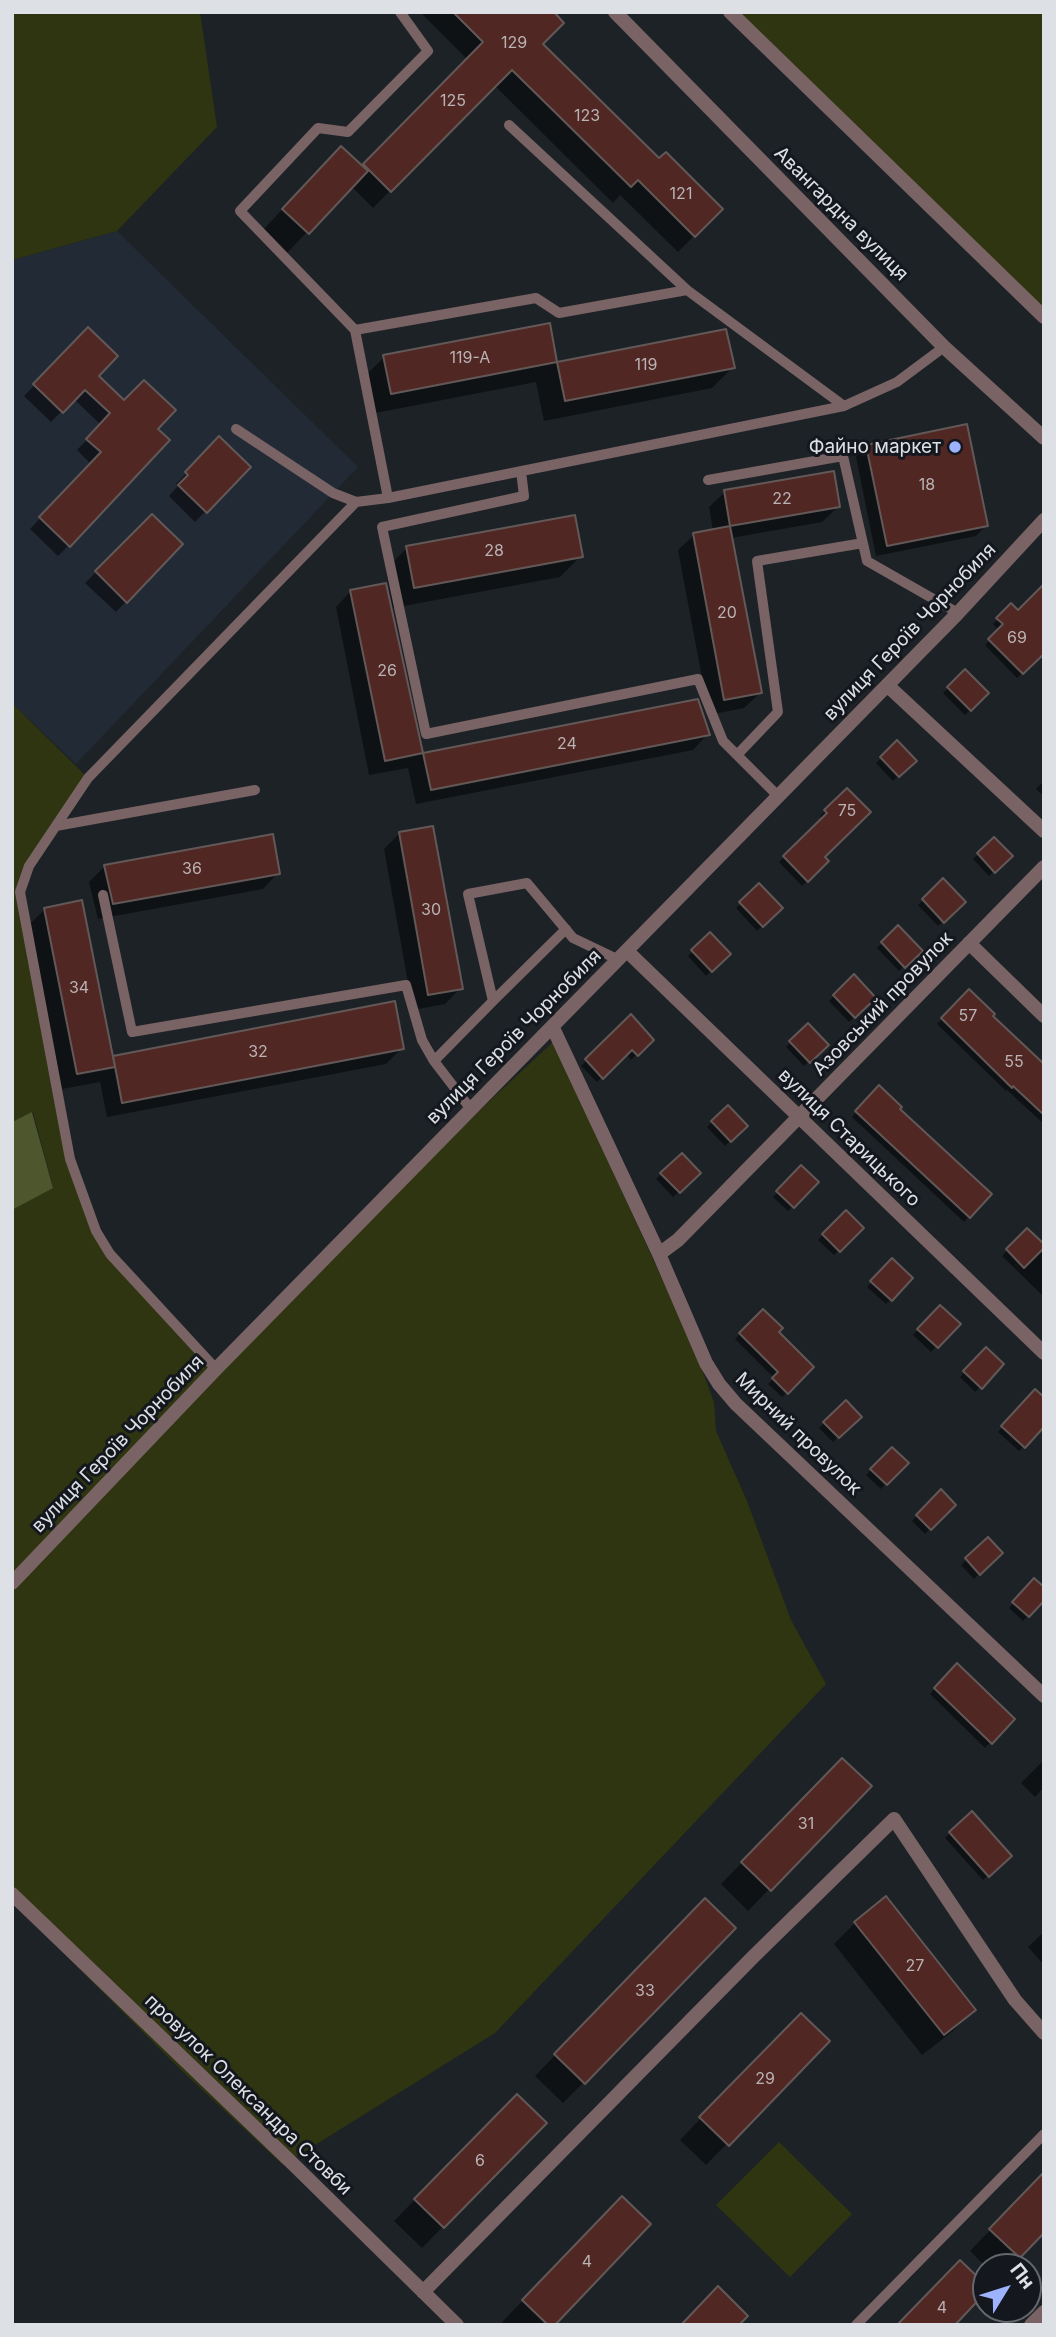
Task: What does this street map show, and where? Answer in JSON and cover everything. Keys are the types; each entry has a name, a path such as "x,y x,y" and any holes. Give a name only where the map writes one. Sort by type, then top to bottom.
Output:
{"street":[{"name":"Авангардна вулиця","path":"615,12 944,347 1044,438"},
{"path":"730,12 1044,317"},
{"name":"вулиця Героїв Чорнобиля","path":"12,1583 216,1368 958,613 1044,520"},
{"path":"887,685 1044,831"},
{"name":"Азовський провулок","path":"659,1254 678,1240 1044,867"},
{"path":"969,943 1044,1016"},
{"name":"вулиця Старицького","path":"623,955 799,1117 1044,1353"},
{"name":"Мирний провулок","path":"552,1028 659,1254 706,1363 727,1394 1044,1696"},
{"path":"423,2292 754,1955 894,1819 1015,2000 1044,2033"},
{"name":"провулок Олександра Стовби","path":"12,1894 457,2325"},
{"path":"1031,2325 1044,2312"}],"lane":[{"path":"388,498 355,330 240,211 318,128 348,132 428,51 400,12"},
{"path":"509,125 687,290 844,406"},
{"path":"355,330 536,298 559,313 687,290"},
{"path":"236,429 333,493 356,502 388,498 844,406 897,382 944,347"},
{"path":"708,480 843,456 867,562 958,613"},
{"path":"521,471 524,496 383,527 426,734 698,679 723,741 778,796"},
{"path":"216,1368 110,1254 96,1231 70,1159 20,892 29,866 88,778 356,502"},
{"path":"737,755 778,712 757,561 863,543"},
{"path":"56,826 255,790"},
{"path":"493,1001 468,894 527,883 573,938 623,955"},
{"path":"103,895 132,1032 407,985 422,1040 434,1061 470,1108"},
{"path":"434,1061 566,929"},
{"path":"856,2325 1044,2134"}],"shaded area":[{"path":"117,231 358,467 76,764 12,703 12,260"}],"green space":[{"path":"12,12 200,12 217,127 117,231 12,260"},
{"path":"739,12 1044,12 1044,316"},
{"path":"12,703 88,778 29,866 20,892 70,1159 96,1231 216,1369 12,1583 12,1210 53,1187 33,1112 12,1122"},
{"path":"553,1042 693,1346 714,1402 716,1431 747,1501 791,1620 826,1684 495,2033 283,2165 182,2071 12,1902 12,1589 362,1225"},
{"path":"32,1112 53,1188 12,1210 12,1122"},
{"path":"779,2142 852,2214 790,2277 716,2205"}],"building":[{"path":"453,12 554,12 564,23 543,44 659,158 666,152 723,209 695,237 638,180 631,187 512,70 391,192 363,164 483,42"},
{"path":"341,146 368,171 309,234 282,209"},
{"path":"550,323 557,362 391,394 383,355"},
{"path":"88,327 118,356 99,376 124,400 144,380 176,410 158,429 170,440 70,547 39,517 101,452 86,439 110,413 85,390 63,413 33,384"},
{"path":"726,329 735,368 565,401 557,362"},
{"path":"967,424 988,526 887,546 866,445"},
{"path":"219,436 251,467 207,513 178,485 188,475 185,472"},
{"path":"834,471 840,507 730,526 724,490"},
{"path":"152,514 183,544 127,603 95,571"},
{"path":"575,515 583,557 414,588 406,546"},
{"path":"730,526 762,693 724,700 693,533"},
{"path":"386,583 423,753 385,761 350,590"},
{"path":"1044,584 1044,654 1023,674 988,639 1003,624 996,618 1011,603 1018,610"},
{"path":"965,669 989,693 971,711 947,687"},
{"path":"698,699 710,735 431,790 423,753"},
{"path":"897,740 917,761 899,777 880,757"},
{"path":"847,788 871,812 825,857 829,861 808,882 783,856 827,813 824,810"},
{"path":"433,826 463,989 428,995 399,832"},
{"path":"273,834 280,874 113,904 104,865"},
{"path":"994,837 1013,856 995,873 977,853"},
{"path":"943,878 966,902 944,923 922,899"},
{"path":"759,883 783,908 763,927 739,902"},
{"path":"82,900 115,1067 77,1074 44,908"},
{"path":"898,925 923,951 905,968 881,942"},
{"path":"710,932 731,954 712,972 691,950"},
{"path":"854,974 876,998 855,1018 833,995"},
{"path":"969,989 995,1014 993,1016 1044,1064 1044,1115 1013,1086 1012,1088 941,1018"},
{"path":"395,1001 404,1049 122,1103 113,1056"},
{"path":"631,1014 654,1040 638,1056 632,1050 603,1079 585,1059"},
{"path":"808,1023 829,1045 810,1063 789,1041"},
{"path":"879,1085 902,1107 900,1109 992,1194 970,1218 855,1111"},
{"path":"728,1105 748,1126 731,1142 711,1121"},
{"path":"682,1153 701,1173 680,1193 660,1173"},
{"path":"801,1165 819,1182 794,1208 776,1191"},
{"path":"846,1210 864,1228 840,1252 822,1234"},
{"path":"1027,1228 1044,1244 1044,1248 1024,1268 1006,1249"},
{"path":"892,1258 913,1278 892,1301 870,1281"},
{"path":"940,1305 961,1324 938,1348 917,1329"},
{"path":"763,1309 783,1328 779,1332 814,1367 788,1394 772,1378 778,1372 739,1333"},
{"path":"986,1347 1004,1364 982,1389 963,1371"},
{"path":"1035,1389 1044,1397 1044,1427 1025,1448 1001,1426"},
{"path":"846,1400 862,1417 839,1438 823,1422"},
{"path":"892,1447 909,1463 887,1485 870,1469"},
{"path":"941,1489 956,1505 931,1530 916,1515"},
{"path":"988,1537 1003,1553 980,1575 965,1558"},
{"path":"1034,1578 1044,1587 1044,1601 1029,1617 1012,1602"},
{"path":"957,1663 1015,1719 992,1744 934,1688"},
{"path":"842,1758 872,1786 771,1891 741,1862"},
{"path":"972,1811 1012,1856 989,1877 949,1832"},
{"path":"886,1896 976,2010 944,2035 854,1922"},
{"path":"705,1898 736,1928 585,2084 554,2054"},
{"path":"801,2013 830,2041 729,2146 699,2117"},
{"path":"517,2094 547,2123 444,2228 414,2199"},
{"path":"1044,2172 1044,2233 1025,2253 1015,2253 989,2229"},
{"path":"622,2196 651,2224 555,2325 548,2325 522,2300"},
{"path":"960,2260 972,2272 972,2307 955,2325 897,2325"},
{"path":"718,2286 748,2316 739,2325 681,2325"}],"place":[{"name":"Файно маркет","path":"955,447"}]}
